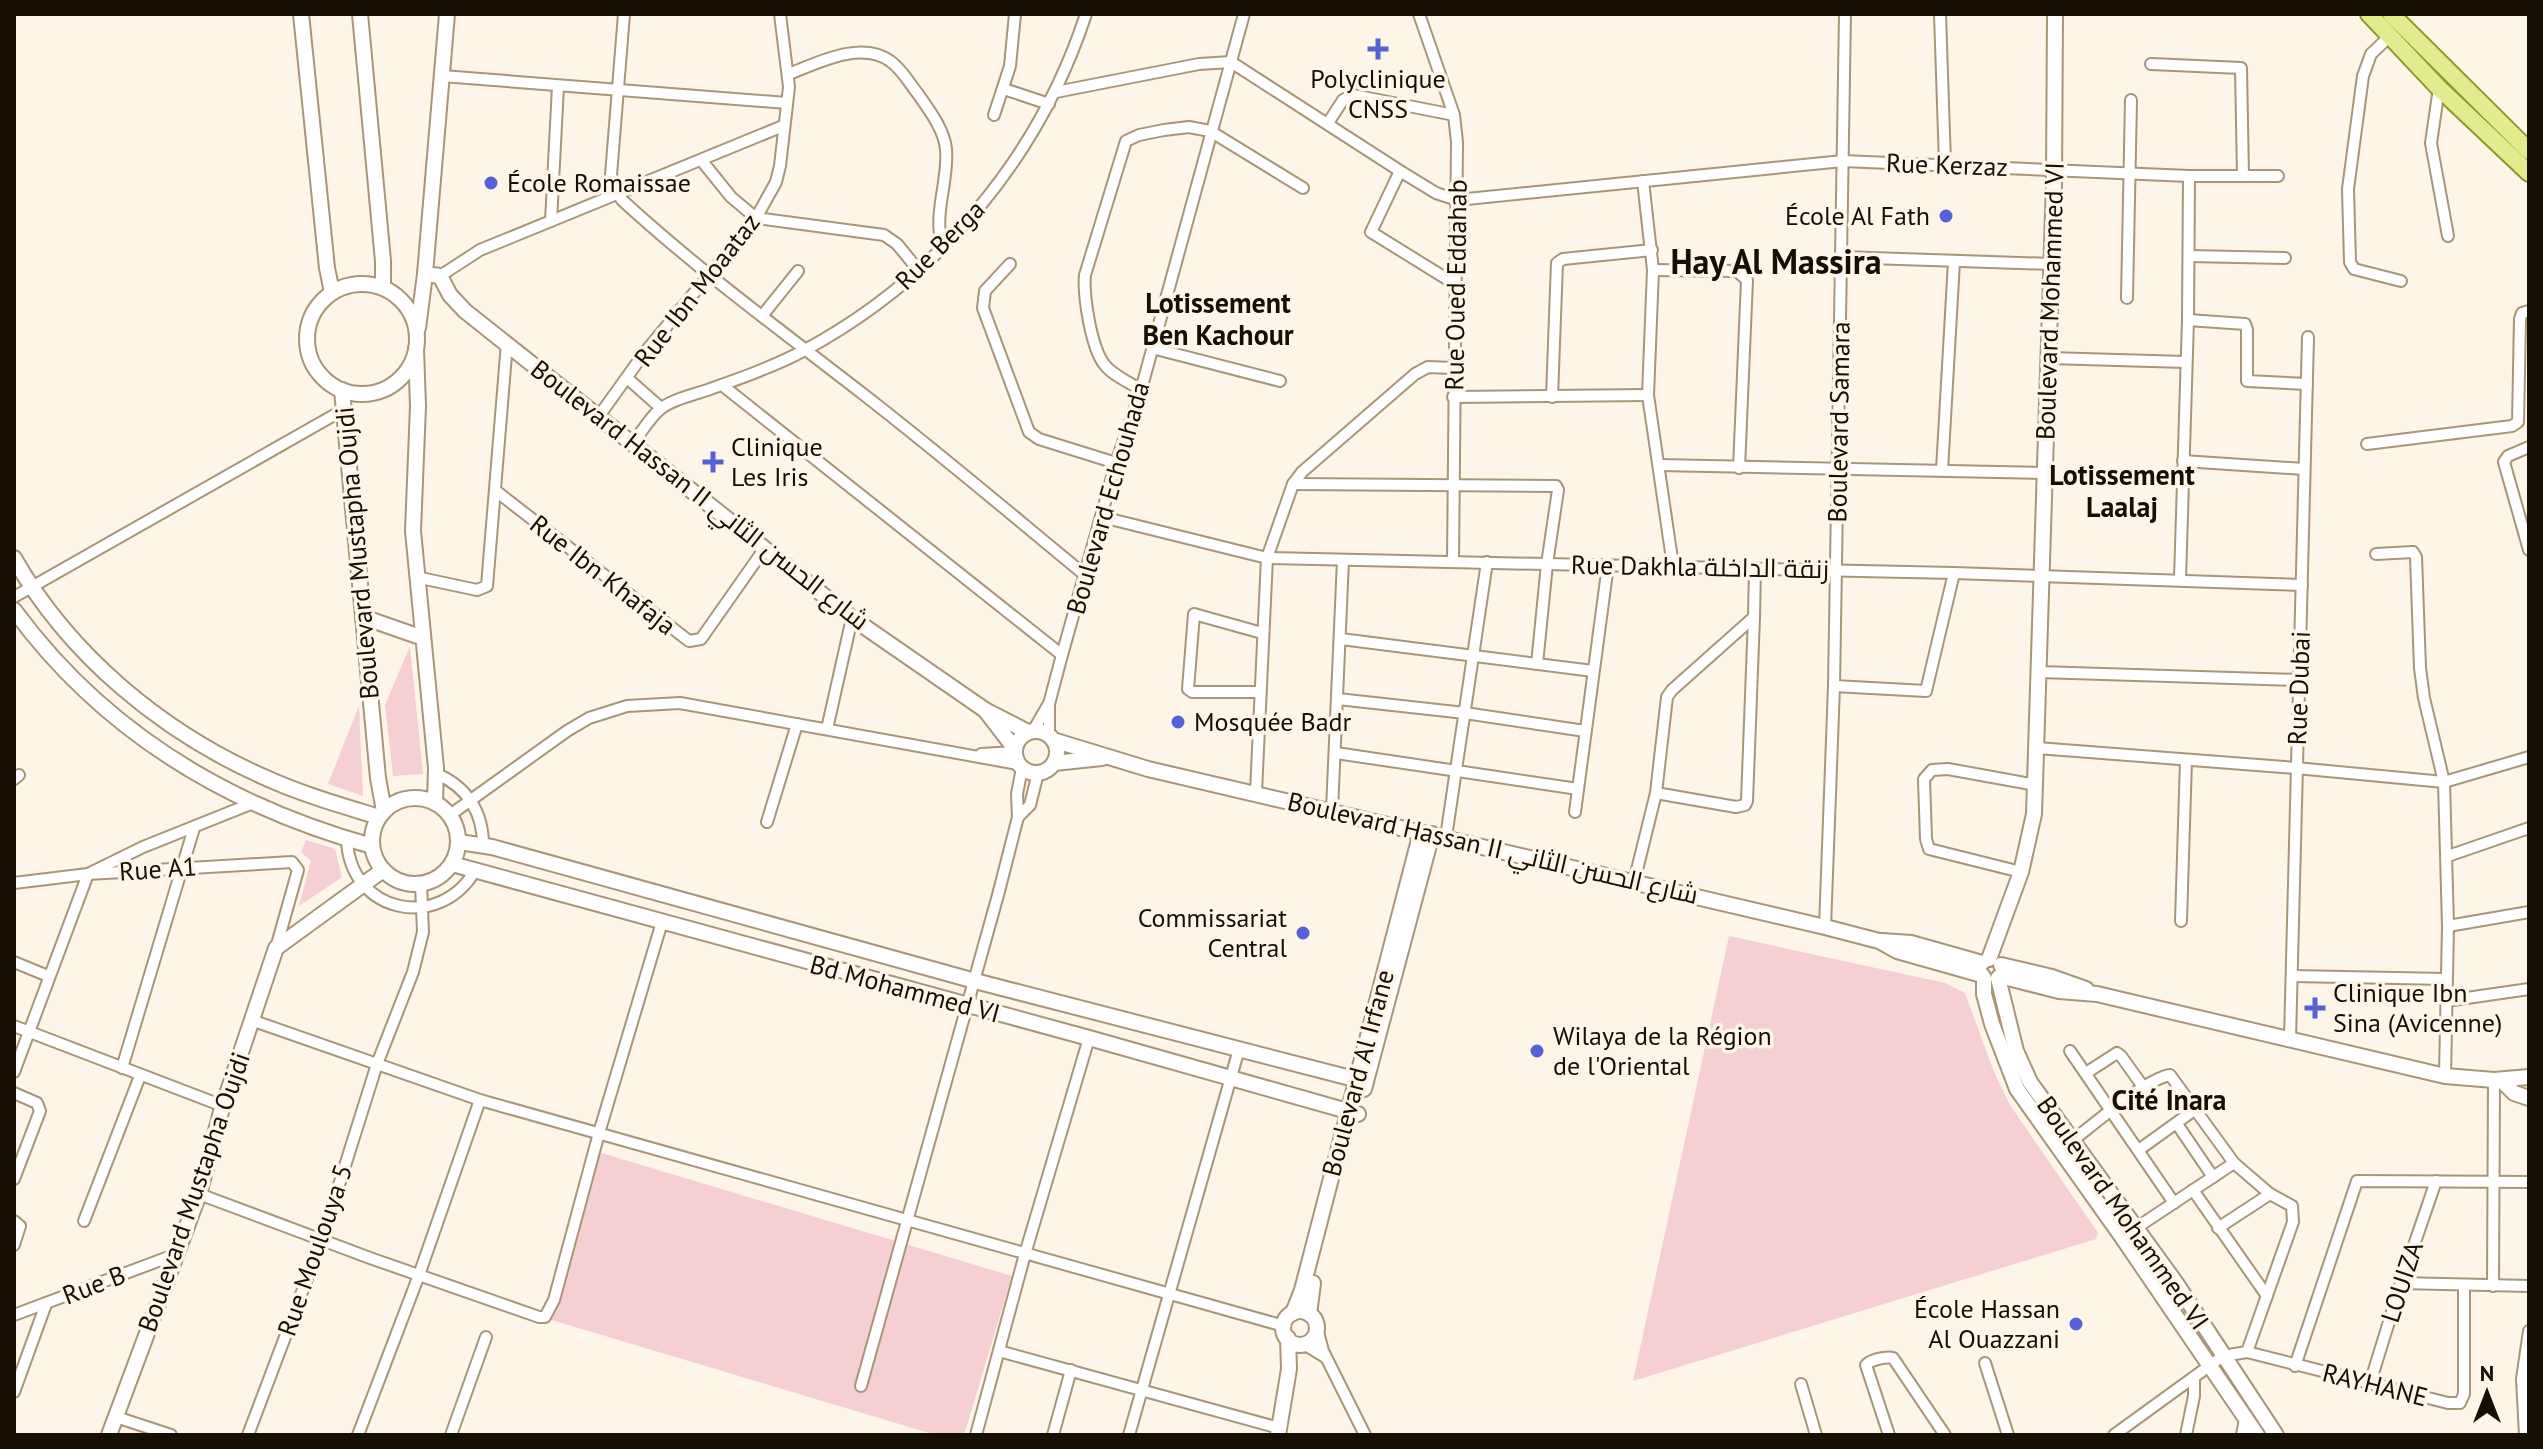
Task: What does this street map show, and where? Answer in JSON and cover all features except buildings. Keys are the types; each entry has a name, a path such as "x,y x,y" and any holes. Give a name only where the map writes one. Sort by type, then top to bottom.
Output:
{"main road":[{"path":"301,14 332,292"},
{"path":"360,14 383,288"},
{"path":"435,803 437,774 413,531 417,332 433,275 447,14"},
{"name":"Boulevard Mohammed VI","path":"2055,14 2054,168 2036,785 2032,829 2005,920 2004,946 1984,994 2017,1089 2257,1435"},
{"path":"2369,14 2439,88 2529,173"},
{"path":"2391,14 2529,151"},
{"name":"Boulevard Hassan II شارع الحسن الثاني","path":"433,275 465,311 852,618 985,710 1031,732"},
{"path":"416,349 407,371 389,387 366,394 342,390 322,377 307,344 307,332 315,310 332,292 352,285 383,288 406,306 417,332"},
{"name":"Boulevard Mustapha Oujdi","path":"342,390 382,814"},
{"path":"14,558 30,587 85,652 168,723 264,777 317,798 382,814"},
{"path":"14,610 50,656 107,712 181,764 253,803 372,846"},
{"path":"363,617 423,638"},
{"path":"107,712 126,690"},
{"name":"Boulevard Hassan II شارع الحسن الثاني","path":"985,710 1017,758"},
{"path":"1031,732 1051,738 1057,750 1054,763 1048,769 1038,773 1017,758 1019,739 1031,732"},
{"name":"Boulevard Hassan II شارع الحسن الثاني","path":"1051,738 1164,773 1256,792 1879,941 1911,943 1992,969 2068,982 2097,994 2445,1076 2498,1080 2529,1077"},
{"name":"Boulevard Hassan II شارع الحسن الثاني","path":"1054,763 1107,757"},
{"path":"408,799 435,803 450,815 457,828 459,842 452,864 436,879 421,884 404,883 383,870 376,859 372,836 382,814 408,799"},
{"name":"Boulevard Al Irfane","path":"1294,1338 1293,1313 1433,834"},
{"name":"Bd Mohammed VI","path":"459,842 483,845 975,981 1362,1081"},
{"name":"Bd Mohammed VI","path":"452,864 1353,1112"},
{"path":"276,948 383,870"},
{"name":"Boulevard Mustapha Oujdi","path":"109,1435 199,1194 223,1106 276,948"},
{"name":"Boulevard Mohammed VI","path":"1992,969 2023,1070 2137,1227 2276,1435"},
{"path":"2498,1080 2514,1093 2529,1098"},
{"name":"Boulevard Al Irfane","path":"1309,1314 1310,1292 1353,1112"},
{"path":"1279,1432 1294,1338 1312,1340 1317,1328 1309,1314 1304,1311 1293,1313"}],"street":[{"path":"624,14 611,175 618,194 710,275 863,394 1085,575"},
{"name":"Rue Ibn Moaataz","path":"599,416 756,218 779,174 789,74 780,14"},
{"path":"994,115 1010,66 1015,14"},
{"name":"Rue Berga","path":"661,408 804,350 884,300 920,272 997,187 1027,145 1056,92 1086,14"},
{"name":"Boulevard Echouhada","path":"1031,732 1049,704 1116,463 1141,390 1244,14"},
{"name":"Rue Oued Eddahab","path":"1419,14 1454,115 1458,162 1453,368 1453,562"},
{"name":"Boulevard Samara","path":"1825,927 1834,686 1845,14"},
{"path":"1940,14 1945,164"},
{"path":"2390,36 2371,54 2363,76 2348,189 2350,262 2354,269 2401,281"},
{"path":"789,74 815,63 857,53 872,53 888,59 900,70 928,108 944,138 946,152 938,222 943,247"},
{"path":"1056,92 1199,64 1231,62 1436,193 1457,200"},
{"path":"2151,64 2241,68 2243,176"},
{"path":"442,76 787,103"},
{"path":"551,221 558,86"},
{"path":"2439,88 2431,143 2448,236"},
{"path":"1004,89 1049,104"},
{"path":"1328,123 1343,100 1353,95 1454,115"},
{"path":"2127,298 2131,100"},
{"path":"433,275 480,250 783,126"},
{"path":"1141,390 1108,368 1099,356 1084,288 1085,275 1126,141 1139,135 1189,127 1210,131 1303,188"},
{"path":"702,161 731,197 756,218 884,235 897,244 920,272"},
{"name":"Rue Kerzaz","path":"1457,200 1843,161 2189,176 2278,176"},
{"path":"1400,171 1371,232 1455,284"},
{"path":"2180,579 2189,176"},
{"path":"1643,181 1653,270 1648,395 1673,566"},
{"path":"1552,397 1557,263 1563,259 1652,250"},
{"path":"2189,256 2285,258"},
{"path":"1841,257 2051,264"},
{"path":"1942,470 1954,262"},
{"path":"1010,264 985,291 983,308 1029,432 1039,439 1116,463"},
{"path":"1653,270 1737,271 1747,280 1739,468"},
{"path":"762,316 798,271"},
{"path":"2367,444 2512,426 2518,422 2520,319 2522,313 2529,311"},
{"path":"2188,320 2245,324 2247,381 2307,384"},
{"name":"Rue Dubai","path":"2290,1039 2308,337"},
{"name":"Rue Ibn Khafaja","path":"416,577 477,590 487,586 507,343"},
{"path":"1152,348 1280,381"},
{"path":"2049,358 2186,362"},
{"path":"1256,792 1267,558 1293,484 1302,472 1415,374 1428,367 1453,368"},
{"path":"627,378 661,408 633,443"},
{"path":"722,385 1062,655"},
{"path":"1453,397 1648,395"},
{"path":"14,597 343,410"},
{"path":"2529,447 2508,456 2504,462 2529,550"},
{"path":"2183,461 2304,469"},
{"path":"1660,465 2045,473"},
{"path":"1293,484 1558,487 1537,664"},
{"name":"Rue Ibn Khafaja","path":"496,491 689,641 701,639 765,548"},
{"name":"Rue Dakhla زنقة الداخلة","path":"1102,517 1267,558 1954,573 2302,585"},
{"path":"2376,554 2407,551 2413,552 2416,557 2420,668 2444,782 2448,856 2445,1076"},
{"path":"1332,810 1343,560"},
{"path":"1433,834 1456,771 1487,562"},
{"path":"1575,812 1608,565"},
{"path":"1656,793 1736,807 1745,805 1747,801 1755,568"},
{"path":"1834,686 1926,691 1954,573"},
{"path":"1260,692 1192,692 1188,689 1194,614 1262,633"},
{"path":"1634,882 1656,793 1667,697 1754,617"},
{"path":"827,729 852,618"},
{"path":"1341,639 1593,671"},
{"path":"2039,672 2299,680"},
{"path":"1338,699 1465,713 1585,731"},
{"path":"450,815 567,731 589,718 627,706 680,703 967,755 1017,758 1018,817 861,1386"},
{"name":"Boulevard Echouhada","path":"1049,704 1051,738"},
{"path":"767,822 797,724"},
{"path":"2037,748 2444,782 2529,757"},
{"path":"1336,753 1578,789"},
{"path":"2181,921 2186,760"},
{"path":"2021,872 1929,849 1924,779 1932,770 1948,769 2036,785"},
{"path":"1018,817 1032,801 1038,773"},
{"path":"437,774 452,782 470,799 479,816 483,845"},
{"path":"14,1072 88,874 143,847 253,803"},
{"path":"122,1068 194,828"},
{"path":"2448,856 2529,828"},
{"path":"347,839 350,862 362,883 374,895 405,907 439,903 454,895 467,884 476,869"},
{"name":"Rue A1","path":"14,883 88,874 286,860 296,864 298,870"},
{"name":"Boulevard Mustapha Oujdi","path":"276,948 298,870"},
{"name":"Rue Moulouya 5","path":"248,1435 322,1239 377,1064 417,959 423,932 421,884"},
{"path":"2448,926 2529,912"},
{"path":"199,1194 539,1317 548,1315 662,922"},
{"path":"14,962 48,976"},
{"path":"2292,976 2446,979"},
{"path":"2446,1001 2529,989"},
{"path":"254,1021 480,1100 1168,1295 1294,1338 1327,1358"},
{"path":"14,1026 223,1106"},
{"path":"976,1435 1025,1254 1089,1038"},
{"path":"1129,1435 1239,1049"},
{"path":"2070,1051 2140,1149 2174,1203"},
{"path":"2086,1073 2117,1053 2144,1088"},
{"path":"2072,1141 2144,1088 2170,1075 2197,1108 2234,1163 2270,1194 2292,1206 2294,1214 2247,1352"},
{"path":"84,1221 140,1076"},
{"path":"2493,1286 2498,1080"},
{"path":"14,1093 37,1103 40,1111 14,1179"},
{"path":"358,1435 419,1275 480,1100"},
{"path":"2140,1149 2197,1108"},
{"path":"2177,1124 2213,1177"},
{"path":"2122,1237 2234,1163"},
{"path":"2295,1366 2357,1181 2529,1182"},
{"name":"LOUIZA","path":"2370,1383 2436,1181"},
{"path":"2193,1190 2267,1296"},
{"path":"2218,1228 2270,1194"},
{"path":"14,1221 20,1226 14,1245"},
{"name":"Rue B","path":"14,1315 174,1255"},
{"path":"2401,1283 2529,1286"},
{"name":"RAYHANE","path":"2223,1356 2247,1352 2448,1403 2460,1403 2464,1394 2464,1285"},
{"path":"14,1392 46,1304"},
{"path":"1317,1328 1327,1358 1365,1435"},
{"path":"2522,1434 2522,1379 2529,1331"},
{"path":"451,1435 486,1337"},
{"path":"999,1351 1142,1389 1279,1432"},
{"path":"2114,1435 2223,1356"},
{"path":"1889,1435 1866,1365 1888,1357 1893,1358 1945,1435"},
{"path":"1985,1363 2008,1435"},
{"path":"1053,1435 1071,1370"},
{"path":"2186,1435 2194,1396 2194,1378"},
{"path":"1801,1384 1816,1435"},
{"path":"116,1417 171,1435"},
{"path":"2242,1435 2245,1419"}],"shaded area":[{"path":"410,646 423,774 393,776 385,705"},
{"path":"359,706 363,796 328,784"},
{"path":"306,840 335,849 342,877 299,906 311,861 301,852"},
{"path":"1729,936 1945,983 1965,993 1994,1072 2010,1105 2098,1233 2096,1239 1633,1381"},
{"path":"595,1151 1012,1276 964,1435 936,1435 545,1318"}],"place":[{"name":"Polyclinique CNSS","path":"1378,49"},
{"name":"École Romaissae","path":"491,183"},
{"name":"École Al Fath","path":"1946,216"},
{"name":"Clinique Les Iris","path":"713,462"},
{"name":"Mosquée Badr","path":"1178,722"},
{"name":"Commissariat Central","path":"1303,933"},
{"name":"Clinique Ibn Sina (Avicenne)","path":"2315,1008"},
{"name":"Wilaya de la Région de l'Oriental","path":"1537,1051"},
{"name":"École Hassan Al Ouazzani","path":"2076,1324"}],"district":[{"name":"Hay Al Massira","path":"1776,262"},
{"name":"Lotissement Ben Kachour","path":"1218,319"},
{"name":"Lotissement Laalaj","path":"2122,491"},
{"name":"Cité Inara","path":"2169,1100"}]}
